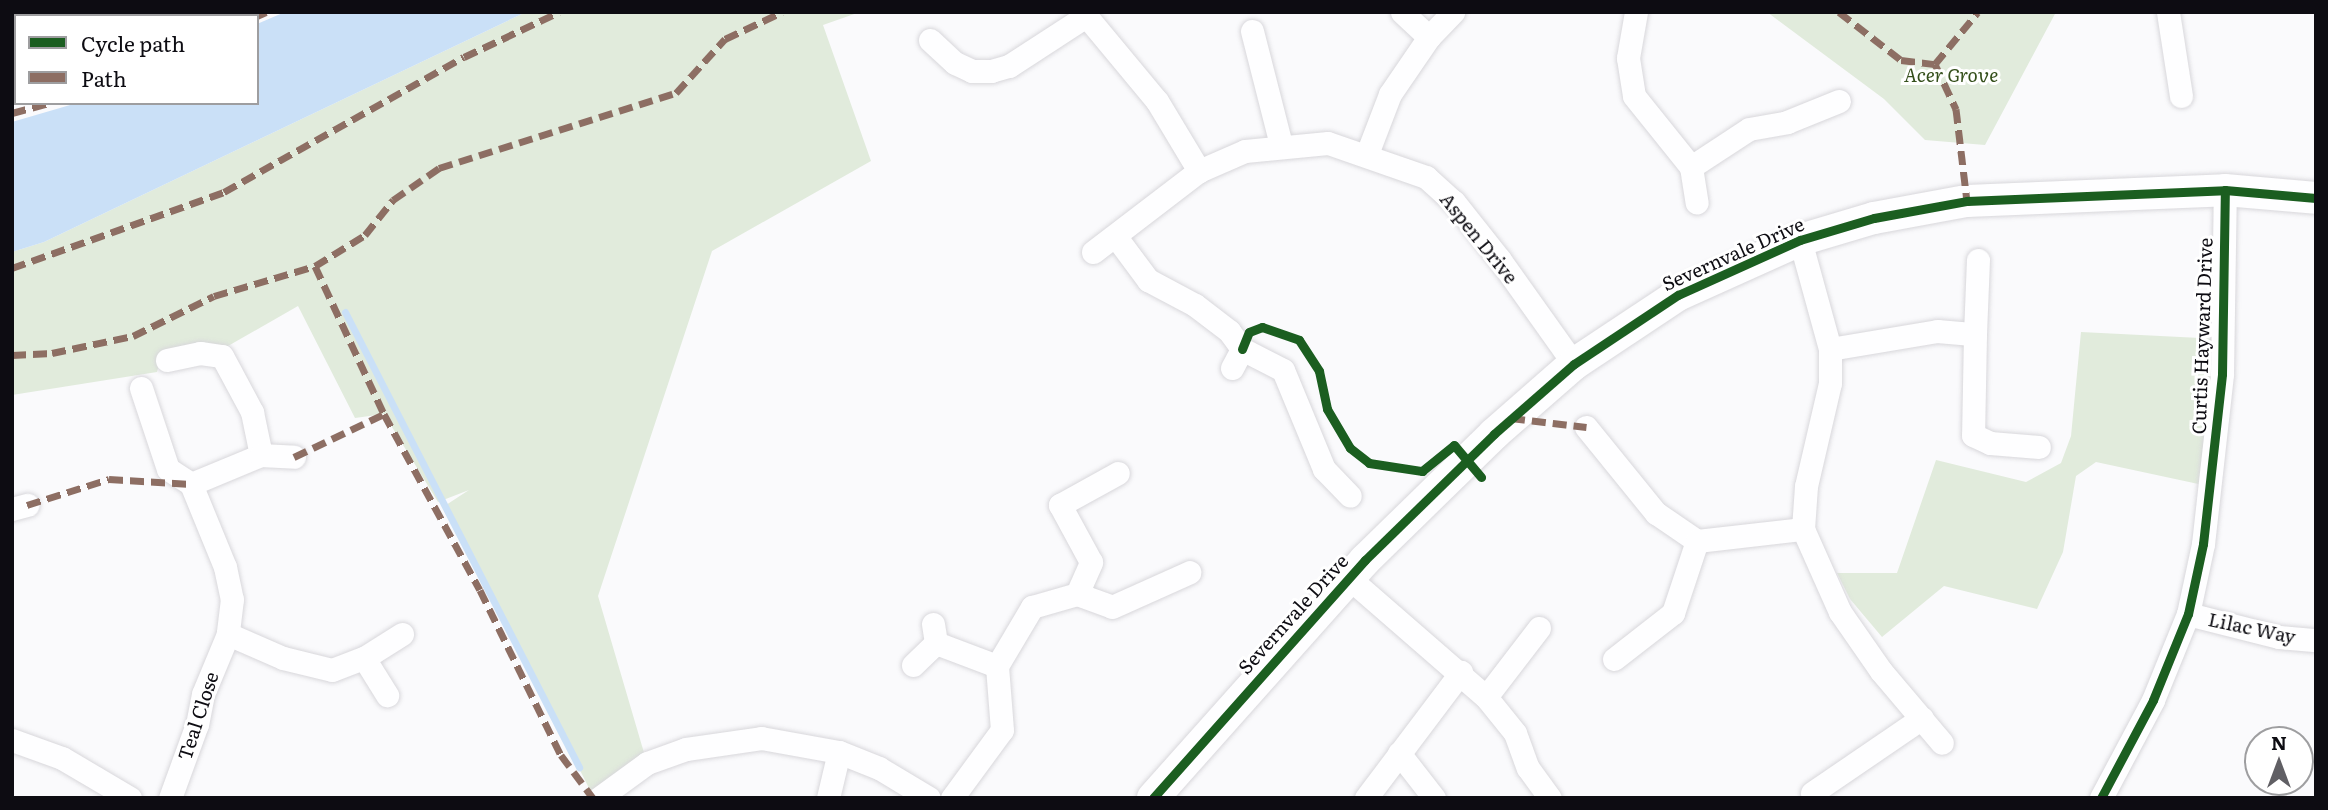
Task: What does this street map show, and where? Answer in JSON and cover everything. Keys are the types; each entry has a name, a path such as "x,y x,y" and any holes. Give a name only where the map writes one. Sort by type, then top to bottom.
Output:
{"street":[{"path":"1402,12 1429,37"},
{"path":"1367,154 1390,94 1429,37 1453,12"},
{"path":"1636,12 1628,58 1634,96 1691,167 1697,203"},
{"path":"2168,12 2181,96"},
{"path":"930,40 956,63 972,71 990,71 1009,66 1085,14 1157,101 1199,171"},
{"path":"1252,31 1281,145"},
{"path":"1691,167 1749,129 1787,122 1824,99"},
{"name":"Aspen Drive","path":"1093,252 1199,171 1245,151 1281,145 1328,143 1367,154 1426,177 1454,202 1574,364"},
{"name":"Severnvale Drive","path":"1159,795 1349,578 1494,434 1574,364 1678,295 1800,240 1874,218 1967,201 2225,190 2316,198"},
{"name":"Curtis Hayward Drive","path":"2101,798 2153,700 2188,614 2216,438 2225,190"},
{"path":"1116,237 1148,280 1195,305 1229,331 1237,358 1283,370 1295,389 1301,418 1324,469 1350,496"},
{"path":"1800,240 1830,349 1830,383 1806,486 1803,529 1840,612 1942,743"},
{"path":"1978,260 1973,435 1990,443 2039,447"},
{"path":"1830,349 1937,331 1975,334"},
{"path":"167,360 200,353 222,356 252,412 261,454"},
{"path":"141,388 168,469 191,484 261,454 294,457"},
{"path":"1586,427 1656,513 1697,541 1803,529"},
{"path":"1077,594 1091,562 1060,505 1118,473"},
{"name":"Teal Close","path":"170,798 197,724 203,694 228,634 232,599 225,567 191,484"},
{"path":"1614,659 1673,613 1697,541"},
{"path":"952,798 1002,730 997,666 1032,607 1077,594 1112,607 1190,572"},
{"path":"1349,578 1461,672 1486,697 1515,733 1528,768 1550,798"},
{"name":"Lilac Way","path":"2188,614 2279,638 2316,640"},
{"path":"1486,697 1539,628"},
{"path":"228,634 282,658 332,670 364,658 402,634"},
{"path":"912,665 934,634 997,666"},
{"path":"364,658 387,695"},
{"path":"1366,798 1461,672"},
{"path":"1812,793 1922,718"},
{"path":"599,798 647,763 700,745 761,738 839,752 879,768 929,798"},
{"path":"12,740 62,758 130,798"},
{"path":"828,798 839,752"},
{"path":"1399,753 1434,798"}],"green space":[{"path":"526,12 860,12 823,25 871,161 712,251 598,596 647,763 594,798 446,505 469,490 438,502 384,414 355,418 298,306 228,346 162,354 157,372 12,395 12,252 44,242"},
{"name":"Acer Grove","path":"1767,12 2056,12 1985,145 1925,140 1884,99"},
{"path":"2081,332 2220,339 2217,488 2096,462 2076,476 2063,552 2037,609 1944,586 1882,637 1850,599 1837,573 1897,573 1936,460 2026,482 2061,463 2071,436"}],"water":[{"path":"285,12 526,12 44,242 12,252 12,122 70,105 259,105 259,23"}],"waterway":[{"path":"345,312 579,767"}],"marked path":[{"path":"259,15 266,12"},
{"path":"12,268 224,192 464,57 559,12"},
{"path":"12,355 52,353 133,336 214,296 315,266 365,235 393,200 439,168 676,93 725,39 782,12"},
{"path":"1839,12 1901,60 1935,64"},
{"path":"1935,64 1978,12"},
{"path":"1935,64 1956,109 1967,201"},
{"path":"12,113 42,105"},
{"path":"315,266 384,414 480,590 561,755 593,798"},
{"path":"294,457 384,414"},
{"path":"1511,418 1586,427"},
{"path":"27,505 109,479 191,484"}],"cycle path":[{"path":"1153,798 1365,560 1494,434 1574,364 1678,295 1800,240 1874,218 1967,201 2225,190 2316,198"},
{"path":"2101,798 2153,700 2188,614 2203,544 2222,374 2225,190"},
{"path":"1242,349 1249,332 1262,327 1299,340 1319,371 1327,409 1350,448 1369,463 1422,471 1454,445 1481,477"}]}
